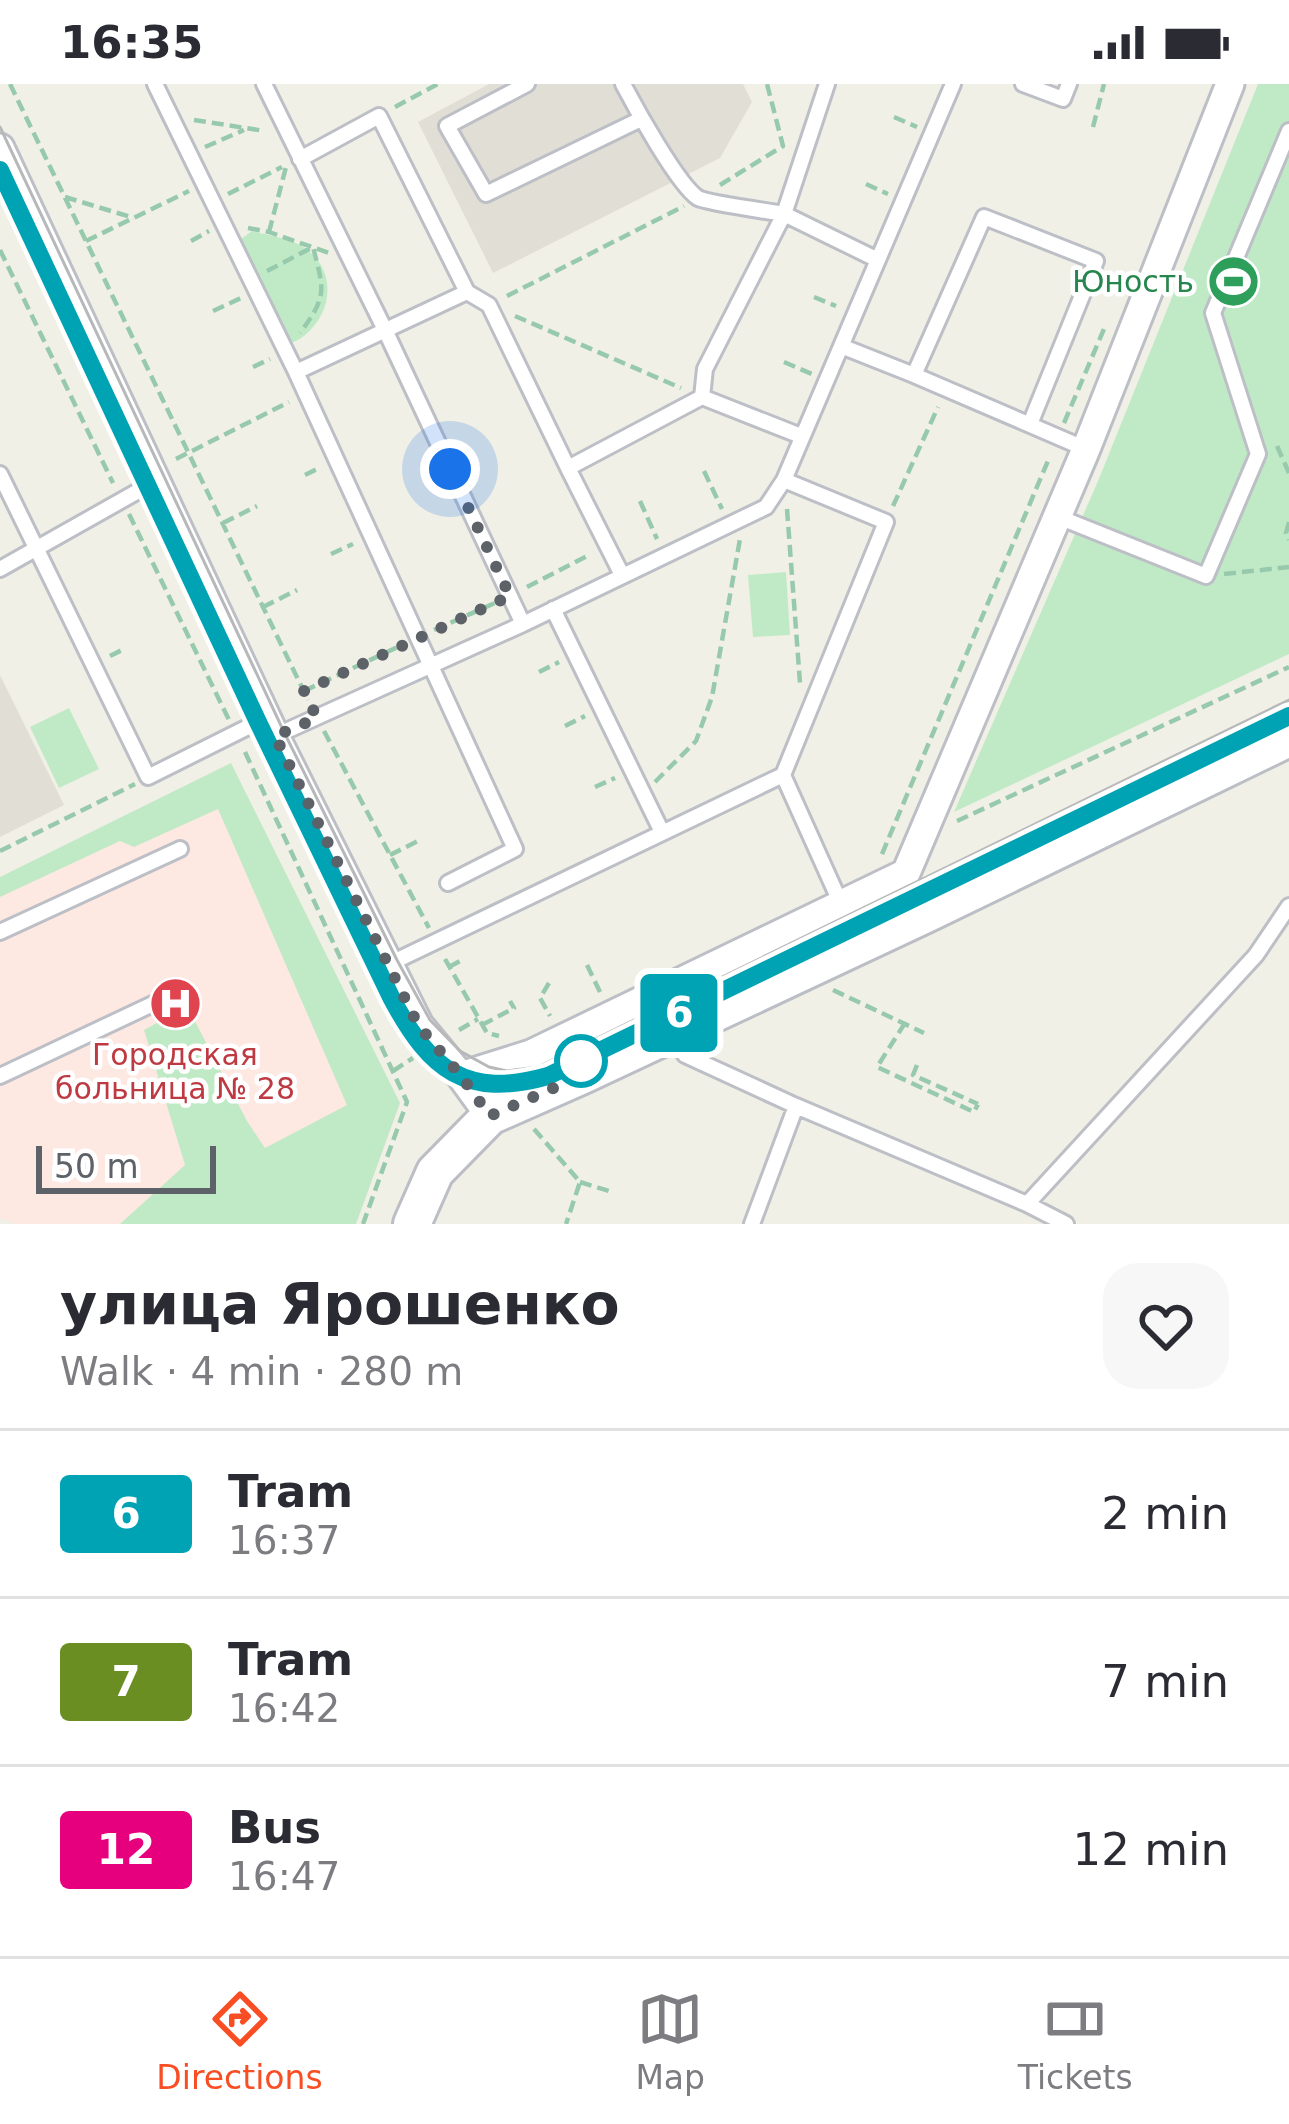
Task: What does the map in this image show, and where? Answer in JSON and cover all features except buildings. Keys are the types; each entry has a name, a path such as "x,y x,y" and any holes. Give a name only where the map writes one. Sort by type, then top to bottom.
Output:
{"street":[{"path":"461,1076 531,1054 906,873 1086,448 1230,84"},
{"path":"0,148 271,727 418,1025 490,1116"},
{"path":"412,1224 435,1172 490,1116 926,914 1289,738"},
{"path":"906,873 926,914"}],"lane":[{"path":"154,84 296,372 515,849 448,883"},
{"path":"264,84 523,624"},
{"path":"527,84 447,126 486,194 641,119"},
{"path":"623,84 641,119 698,198 784,214 878,260"},
{"path":"702,397 706,369 784,214 826,84"},
{"path":"0,474 148,777 236,733 317,718 766,507 784,480 953,84"},
{"path":"1023,84 1063,99 1069,84"},
{"path":"300,159 379,116 467,292 490,305 622,574"},
{"path":"1056,516 1206,576 1258,454 1213,313 1289,131"},
{"path":"914,375 984,217 1096,261 1030,424"},
{"path":"296,372 467,292"},
{"path":"841,346 1086,448"},
{"path":"568,468 702,397 801,436"},
{"path":"389,964 783,775 886,522 784,480"},
{"path":"0,568 156,481"},
{"path":"553,609 662,832"},
{"path":"783,775 841,904"},
{"path":"0,932 180,849"},
{"path":"1027,1204 1256,955 1289,906"},
{"path":"0,1076 176,993"},
{"path":"671,1032 685,1055 1066,1224"},
{"path":"752,1224 796,1106"}],"path":[{"path":"10,84 317,718 482,1025 487,1033 501,1036"},
{"path":"379,116 438,84"},
{"path":"490,305 698,198 783,146 766,84"},
{"path":"1094,127 1104,84"},
{"path":"170,117 289,135"},
{"path":"189,154 248,129"},
{"path":"212,202 286,165 269,232"},
{"path":"86,242 203,184"},
{"path":"65,197 134,218"},
{"path":"223,223 269,232 351,261"},
{"path":"213,311 313,248"},
{"path":"286,351 315,313 323,288 313,248"},
{"path":"814,297 855,313"},
{"path":"490,305 702,397"},
{"path":"879,860 1110,315"},
{"path":"784,362 826,379"},
{"path":"886,522 947,388"},
{"path":"156,481 176,459 305,393"},
{"path":"1271,433 1289,473"},
{"path":"643,794 696,742 712,697 737,521 704,470"},
{"path":"784,480 803,725"},
{"path":"640,501 664,555"},
{"path":"223,523 256,506"},
{"path":"1289,522 1289,540"},
{"path":"331,554 371,535"},
{"path":"304,691 608,545"},
{"path":"1206,576 1289,567"},
{"path":"263,607 297,590"},
{"path":"920,839 1289,667"},
{"path":"236,733 407,1102 363,1224"},
{"path":"0,851 148,777"},
{"path":"390,855 418,841"},
{"path":"449,967 464,958"},
{"path":"587,964 602,997"},
{"path":"548,983 540,998 553,1021"},
{"path":"828,987 924,1033"},
{"path":"482,1025 514,1008 511,1001"},
{"path":"905,1023 877,1067 974,1112 978,1104 913,1075 917,1065"},
{"path":"532,1126 580,1182 612,1192"},
{"path":"566,1224 580,1182"}],"shaded area":[{"path":"489,84 743,84 752,102 720,158 493,273 418,122"},
{"path":"0,675 64,805 0,837"},
{"name":"Городская больница № 28","path":"231,763 400,1103 356,1224 17,1224 0,1218 0,877"}],"green space":[{"name":"Юность","path":"1258,84 1289,84 1289,654 954,812 1098,481"},
{"path":"252,231 300,245 326,276 322,314 304,336 287,345 237,242"},
{"path":"786,572 790,635 753,637 748,575"},
{"path":"69,708 99,769 59,788 30,727"},
{"path":"231,763 400,1103 356,1224 120,1224 185,1165 144,1030 187,1006 265,1148 347,1105 218,809 134,847 120,841 0,897 0,877"}],"tram line":[{"path":"0,127 284,732 397,960 430,1020 460,1051 489,1067 507,1071 538,1067 1289,700"},
{"path":"0,170 258,722 411,1034 454,1072 479,1082 510,1084"},
{"name":"6","path":"0,170 392,999 411,1034 435,1062 461,1076 492,1085 548,1076 1289,716"}],"place":[{"name":"Юность","path":"1233,282"},
{"name":"Городская больница № 28","path":"175,1003"}],"route":[{"path":"450,469 510,596 304,691 317,718 275,736 418,1025 490,1116 585,1074 581,1061"}]}
